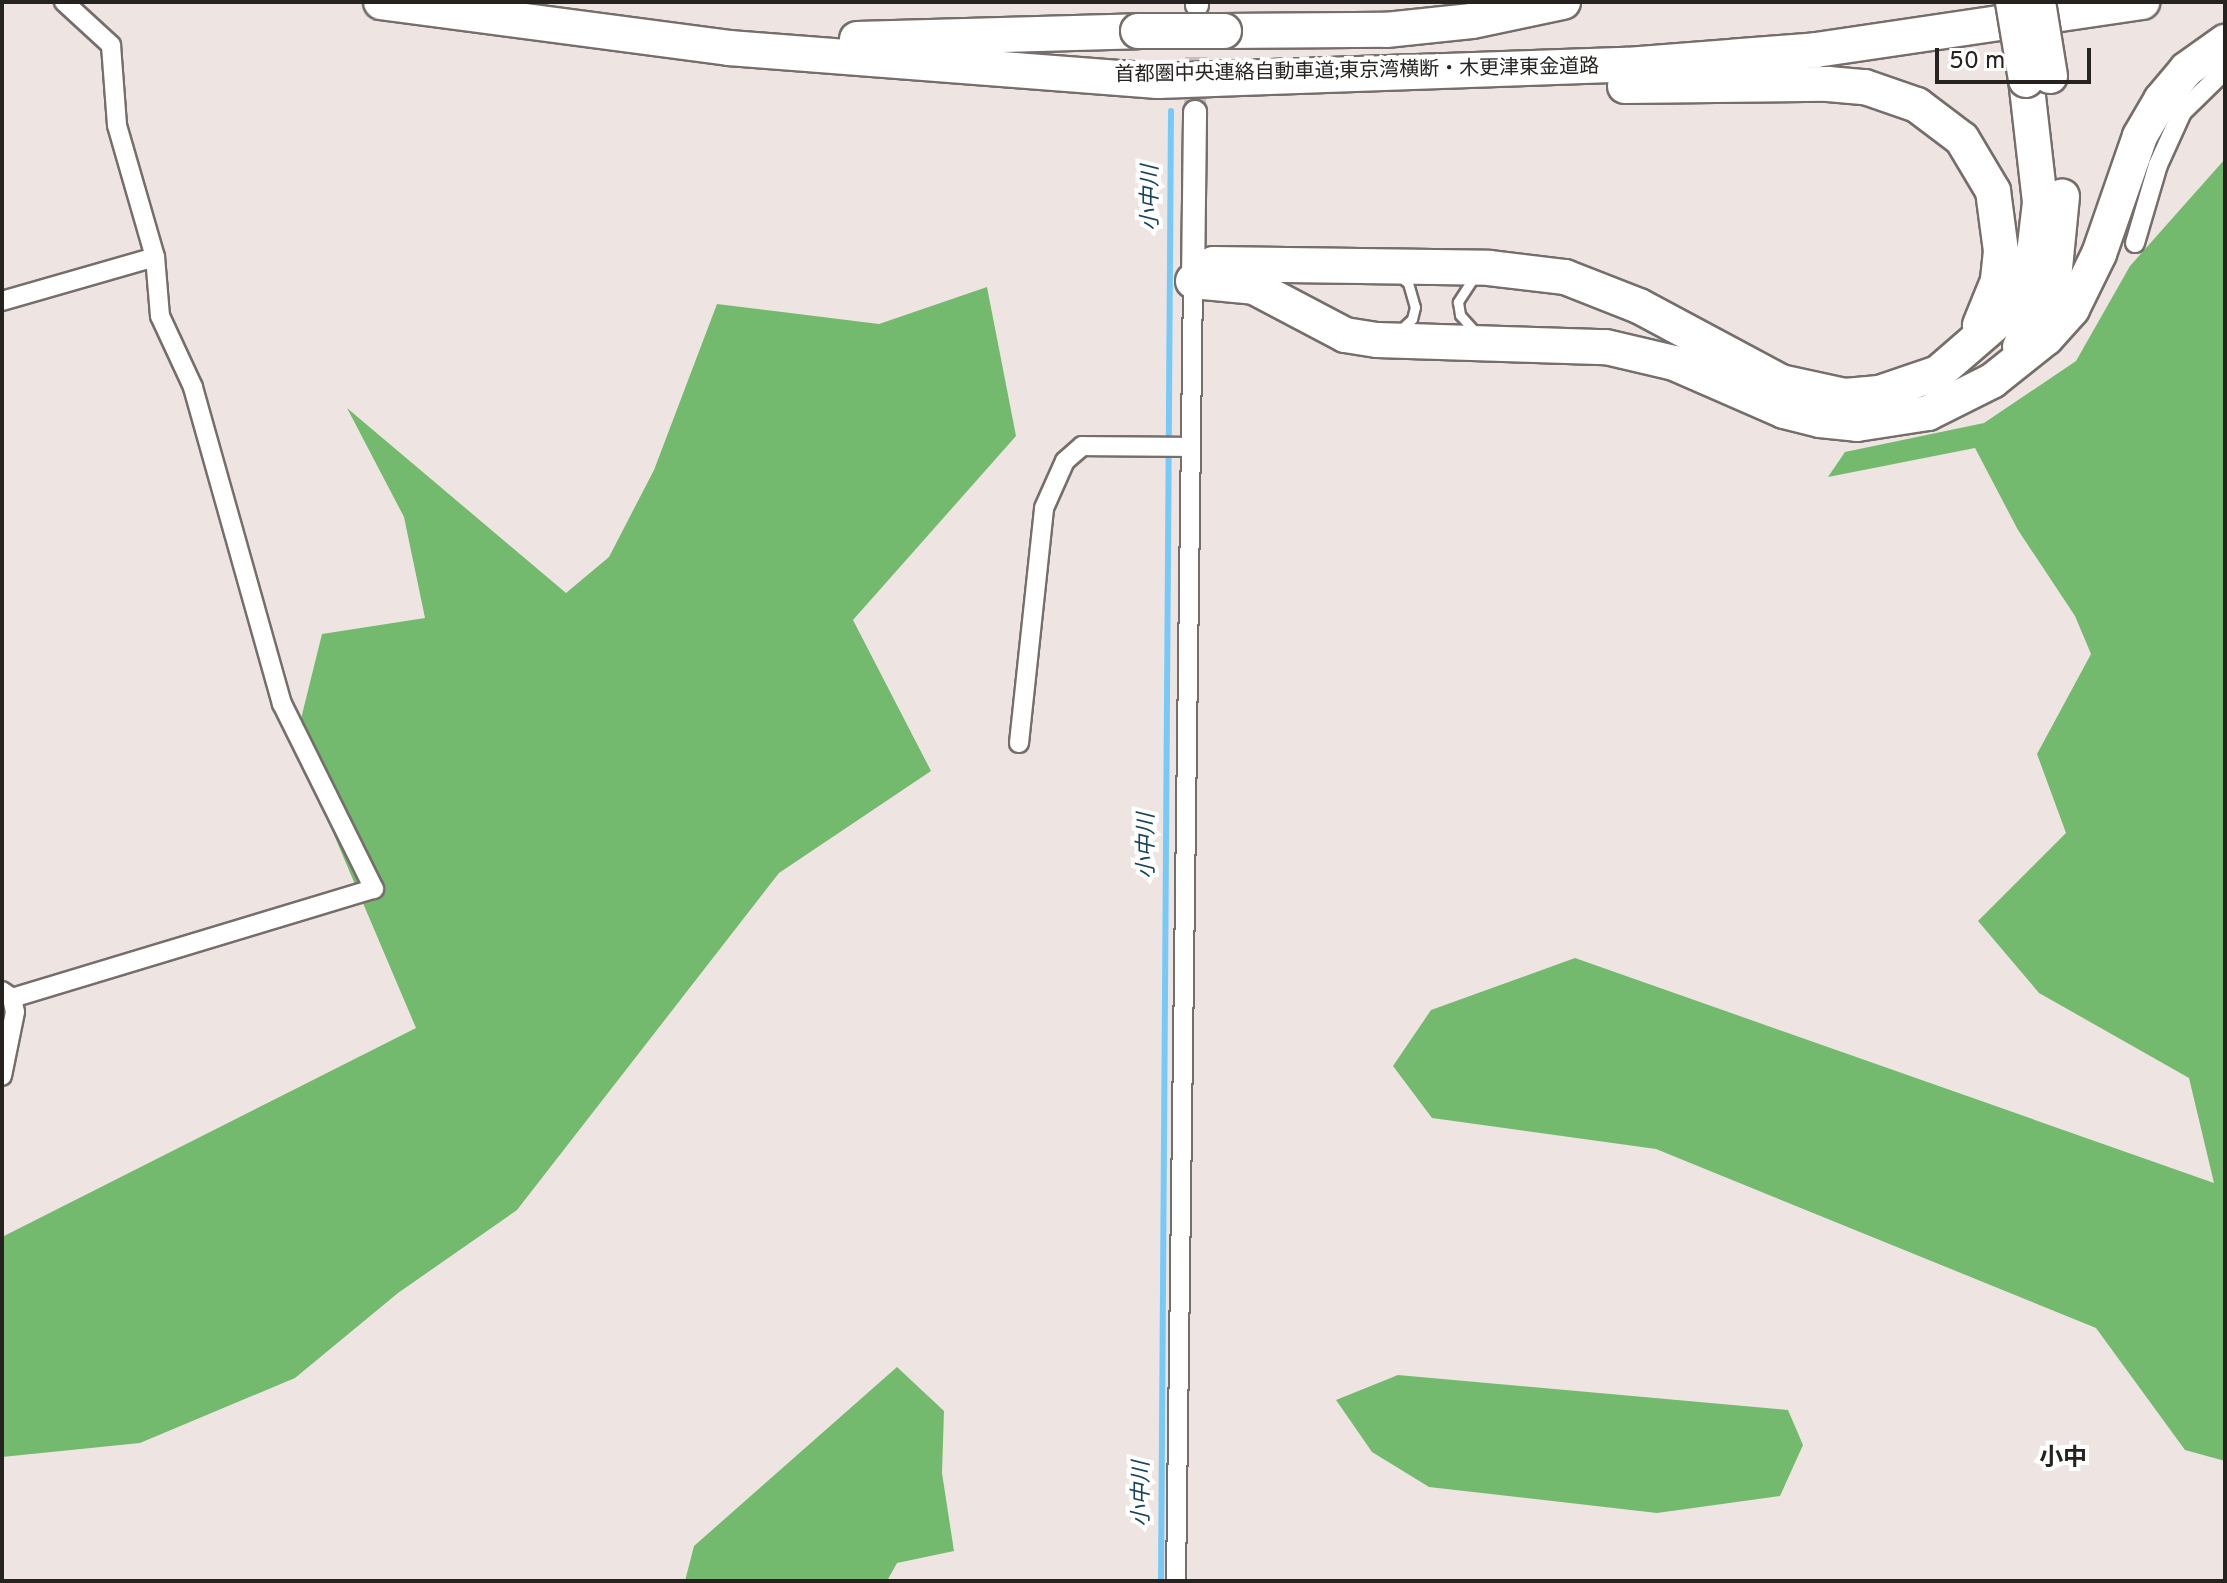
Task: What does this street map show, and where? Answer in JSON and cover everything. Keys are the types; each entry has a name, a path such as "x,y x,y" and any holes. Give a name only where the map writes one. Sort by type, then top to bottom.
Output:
{"highway":[{"name":"首都圏中央連絡自動車道;東京湾横断・木更津東金道路","path":"381,2 729,48 1158,81 1674,61 1816,50 2142,2"},
{"name":"首都圏中央連絡自動車道;東京湾横断・木更津東金道路","path":"488,2 857,39 1159,64 1421,63 1817,34 2061,2"},
{"path":"857,39 1138,31 1386,30 1472,21 1563,2"},
{"path":"1992,381 2033,328 2060,249 2062,185 2038,78 2013,2"},
{"path":"1193,272 1382,266 1489,268 1565,277 1602,290 1732,360 1812,391 1845,396 1909,386 1961,356 2006,314 2033,262 2040,202 2038,2"},
{"path":"1193,272 1254,287 1321,326 1377,340 1571,343 1644,354 1784,411 1857,424 1928,413 1992,381 2046,338 2072,309 2099,254 2140,136 2161,100 2187,69 2225,42"},
{"path":"1158,81 1286,87 1828,84 1891,94 1917,105 1962,139 1993,191 2000,221 1998,281 1990,306 1961,356"}],"street":[{"path":"2,1076 15,1012 7,995 374,889 282,704 193,387 160,316 155,257 117,125 111,45 64,2"},
{"path":"2135,243 2158,165 2182,112 2225,70"},
{"path":"1176,1581 1186,446 1195,112"},
{"path":"2,301 155,257"},
{"path":"1019,743 1044,508 1065,461 1082,446 1186,446"}],"lane":[{"path":"1377,340 1403,329 1415,307 1408,283 1382,266"},
{"path":"1489,268 1468,280 1458,302 1466,325 1493,342"}],"green space":[{"path":"2225,159 2225,1461 2185,1450 2096,1328 1656,1149 1432,1118 1393,1066 1431,1010 1575,958 2214,1183 2189,1078 2039,993 1978,921 2066,833 2037,754 2091,654 2075,616 2018,530 1975,448 1828,477 1845,452 1984,423 2076,361 2130,266"},
{"path":"987,287 1016,436 853,620 931,771 779,873 517,1210 398,1293 295,1378 140,1443 2,1457 2,1237 416,1028 295,743 322,634 425,618 404,517 347,408 566,593 609,557 654,470 717,304 879,324"},
{"path":"897,1367 944,1411 942,1473 954,1551 897,1563 887,1581 685,1581 694,1546"},
{"path":"1398,1375 1788,1410 1803,1445 1780,1496 1657,1513 1429,1487 1372,1452 1336,1400"}],"waterway":[{"name":"小中川","path":"1161,1581 1171,111"}],"tunnel":[{"path":"1195,112 1197,21"}],"district":[{"name":"小中","path":"2063,1460"}]}
